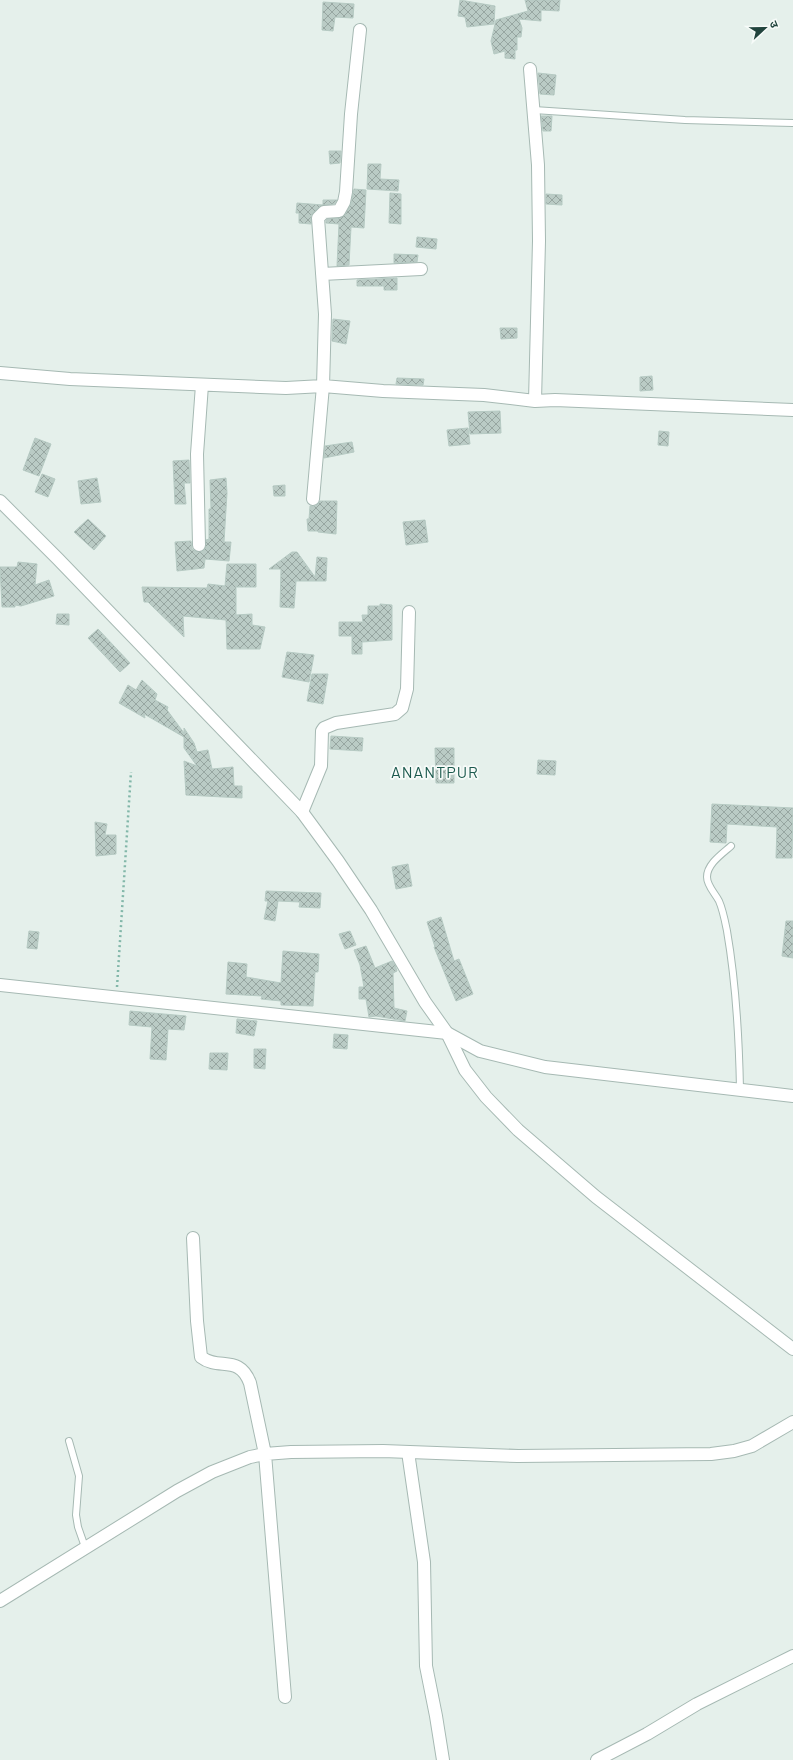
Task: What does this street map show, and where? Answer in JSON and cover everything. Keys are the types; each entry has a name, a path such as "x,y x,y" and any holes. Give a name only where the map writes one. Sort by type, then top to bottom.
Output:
{"street":[{"path":"313,499 323,386 325,314 318,218 324,212 339,210 344,202 360,30"},
{"path":"530,69 538,165 539,241 535,401"},
{"path":"322,274 421,269"},
{"path":"0,373 70,379 202,385 286,388 323,386 383,391 484,395 535,401 555,400 793,410"},
{"path":"198,545 197,454 202,385"},
{"path":"0,501 58,559 302,812 367,904 425,1002 447,1033 465,1070 486,1097 518,1130 596,1197 793,1349"},
{"path":"302,812 321,766 322,732 324,728 336,723 395,714 402,708 407,690 410,612"},
{"path":"0,985 447,1033 480,1051 545,1067 793,1096"},
{"path":"193,1238 197,1328 201,1357 205,1360 232,1364 241,1368 246,1374 250,1383 265,1454 285,1697"},
{"path":"0,1600 144,1510 212,1472 250,1457 265,1454 383,1451 518,1456 711,1454 734,1451 752,1446 793,1422"},
{"path":"408,1452 424,1562 426,1666 443,1760"},
{"path":"597,1760 647,1734 697,1704 793,1656"}],"lane":[{"path":"534,110 685,120 793,123"},
{"path":"730,846 709,868 707,877 708,884 722,908 727,931 739,1046 740,1089"},
{"path":"69,1441 78,1476 76,1502 77,1521 85,1547"}],"path":[{"path":"116,997 131,772"}],"building":[{"path":"460,0 495,6 494,24 467,27 465,17 458,16"},
{"path":"525,0 560,0 559,11 541,10 541,21 519,19 522,28 521,37 517,37 515,59 505,58 505,51 494,54 491,41 496,20 528,11"},
{"path":"323,2 354,4 353,18 335,17 333,31 322,30"},
{"path":"538,73 556,75 554,95 540,94"},
{"path":"541,116 552,116 551,131 543,131"},
{"path":"329,151 341,151 340,163 330,164"},
{"path":"368,164 381,164 380,179 399,180 398,191 367,189"},
{"path":"354,189 366,190 364,228 351,227 349,265 337,266 339,224 326,223 326,221 327,219 340,218 345,215 351,204"},
{"path":"390,193 401,194 401,224 389,223"},
{"path":"546,194 562,195 562,205 546,204"},
{"path":"323,200 337,200 334,204 323,205"},
{"path":"297,203 323,205 311,215 311,224 299,223 299,213 296,213"},
{"path":"417,237 437,239 436,249 416,247"},
{"path":"394,254 418,255 417,262 394,263"},
{"path":"397,278 397,290 384,290 384,286 357,286 357,280"},
{"path":"333,319 350,321 346,344 332,341"},
{"path":"500,328 517,328 517,338 501,339"},
{"path":"652,376 653,390 640,391 640,377"},
{"path":"397,378 424,379 423,385 396,384"},
{"path":"500,411 501,433 470,434 468,412"},
{"path":"468,428 470,444 449,446 447,430"},
{"path":"659,431 669,432 668,446 658,445"},
{"path":"35,438 51,444 39,476 23,470"},
{"path":"352,442 354,452 324,458 325,446"},
{"path":"189,460 190,483 184,483 186,504 175,504 173,461"},
{"path":"42,474 55,479 48,497 35,492"},
{"path":"97,478 101,502 81,504 78,481"},
{"path":"226,478 227,493 224,542 231,542 229,561 205,559 204,568 177,571 175,542 191,541 192,549 195,551 200,552 205,549 206,540 209,539 209,509 211,509 210,480"},
{"path":"285,485 285,496 274,496 273,486"},
{"path":"320,501 337,501 336,534 308,531 307,519 309,519 310,506 316,506"},
{"path":"88,519 106,536 94,550 74,532"},
{"path":"425,520 428,542 406,545 403,522"},
{"path":"292,552 297,552 315,577 317,557 327,558 326,581 296,581 294,608 280,607 281,569 269,569"},
{"path":"18,562 37,564 35,585 49,580 54,596 21,606 15,605 15,607 2,607 0,567 17,567"},
{"path":"227,564 256,564 256,587 236,587 236,615 252,614 252,625 265,627 260,649 227,649 226,620 183,616 184,637 148,602 144,602 142,587 207,588 208,584 225,586"},
{"path":"380,604 392,605 392,640 362,642 362,654 352,654 352,636 339,636 339,622 363,622 362,615 368,615 368,606 380,606"},
{"path":"57,614 69,614 69,625 56,624"},
{"path":"98,629 130,663 120,672 88,638"},
{"path":"287,652 314,655 309,682 282,677"},
{"path":"312,674 328,674 323,704 307,701"},
{"path":"142,680 157,694 155,700 168,707 167,710 184,733 184,728 194,743 197,752 208,750 212,769 233,767 234,786 242,786 242,798 186,795 184,761 197,766 184,748 184,737 144,714 145,718 119,703 128,685 136,690"},
{"path":"331,736 363,738 362,751 330,749"},
{"path":"435,748 454,748 454,783 436,783"},
{"path":"538,760 556,761 555,775 537,774"},
{"path":"712,804 793,808 792,858 776,858 777,827 727,824 726,843 710,842"},
{"path":"95,822 107,824 105,835 116,835 116,854 96,856"},
{"path":"408,864 412,886 396,889 392,867"},
{"path":"266,891 321,893 320,908 299,907 300,902 278,901 275,921 264,919 268,901 265,901"},
{"path":"441,917 454,961 459,959 473,994 456,1001 434,947 427,922"},
{"path":"786,921 793,921 793,958 782,956"},
{"path":"29,931 39,932 37,949 27,948"},
{"path":"350,931 356,945 345,949 339,934"},
{"path":"366,946 375,968 392,961 395,965 397,971 393,973 394,1008 407,1011 405,1021 376,1016 369,1017 366,999 359,999 359,987 364,987 360,965 354,950"},
{"path":"283,951 319,954 318,972 315,972 313,1006 281,1005 281,1001 261,999 262,996 226,994 228,962 247,964 246,977 281,983"},
{"path":"130,1011 186,1016 184,1030 168,1029 166,1060 150,1059 152,1027 129,1025"},
{"path":"237,1019 257,1021 254,1036 236,1033"},
{"path":"334,1034 348,1035 347,1049 333,1048"},
{"path":"254,1049 266,1049 265,1069 254,1068"},
{"path":"210,1053 228,1053 227,1070 209,1069"}],"district":[{"name":"ANANTPUR","path":"435,771"}]}
